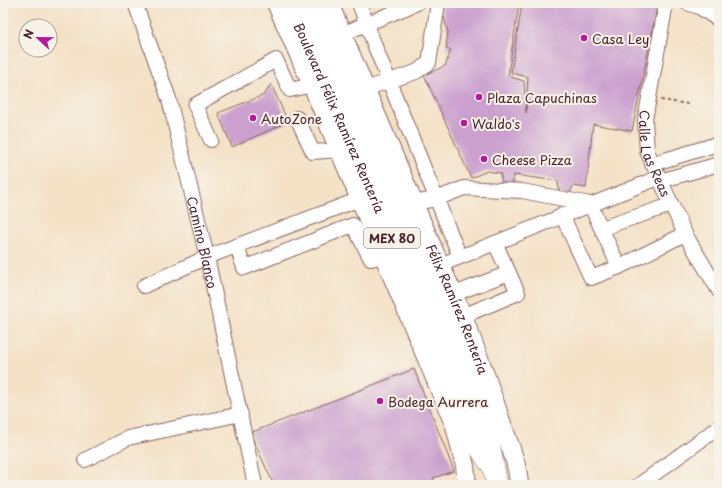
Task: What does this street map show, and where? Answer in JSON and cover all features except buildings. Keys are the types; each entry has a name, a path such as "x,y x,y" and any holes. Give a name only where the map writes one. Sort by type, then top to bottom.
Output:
{"highway":[{"name":"Boulevard Félix Ramírez Rentería","path":"286,3 391,211 486,427 496,479"},
{"name":"Boulevard Félix Ramírez Rentería","path":"329,4 382,191"},
{"name":"Boulevard Félix Ramírez Rentería","path":"391,211 443,362 474,439 496,479"},
{"path":"421,347 443,362"}],"main road":[{"name":"Félix Ramírez Rentería","path":"286,3 312,85 339,150 382,191"},
{"name":"Félix Ramírez Rentería","path":"329,4 365,89 382,191 391,211 440,265 454,294 489,382 518,469 519,485"},
{"name":"Félix Ramírez Rentería","path":"391,211 384,256 455,426 465,466 467,485"}],"street":[{"name":"Camino Blanco","path":"135,3 170,99 207,257 255,485"},
{"path":"359,3 436,199 448,222 460,257"},
{"path":"342,34 417,3"},
{"path":"365,89 416,72 429,63 438,3"},
{"name":"Calle Las Reas","path":"666,3 645,120 647,152 685,234 719,291"},
{"path":"687,3 699,7 719,20"},
{"path":"210,140 195,105 276,60 290,90 312,85"},
{"path":"297,118 313,152 339,150"},
{"path":"652,164 714,145"},
{"path":"440,265 590,204 659,179 719,164"},
{"path":"391,211 436,199 464,188 522,191 590,204"},
{"path":"144,286 207,257 382,191"},
{"path":"590,204 619,267"},
{"path":"602,228 671,205"},
{"path":"562,215 591,278 619,267 685,234"},
{"path":"237,246 244,268 353,225 371,259 384,256"},
{"path":"462,316 518,293 495,243"},
{"path":"454,294 509,273"},
{"path":"85,460 128,438 241,414"},
{"path":"647,483 719,427"}],"path":[{"path":"648,98 688,104"}],"place":[{"name":"Casa Ley","path":"584,38"},
{"name":"Plaza Capuchinas","path":"479,97"},
{"name":"AutoZone","path":"253,118"},
{"name":"Waldo's","path":"464,123"},
{"name":"Cheese Pizza","path":"484,159"},
{"name":"Bodega Aurrera","path":"380,401"}]}
